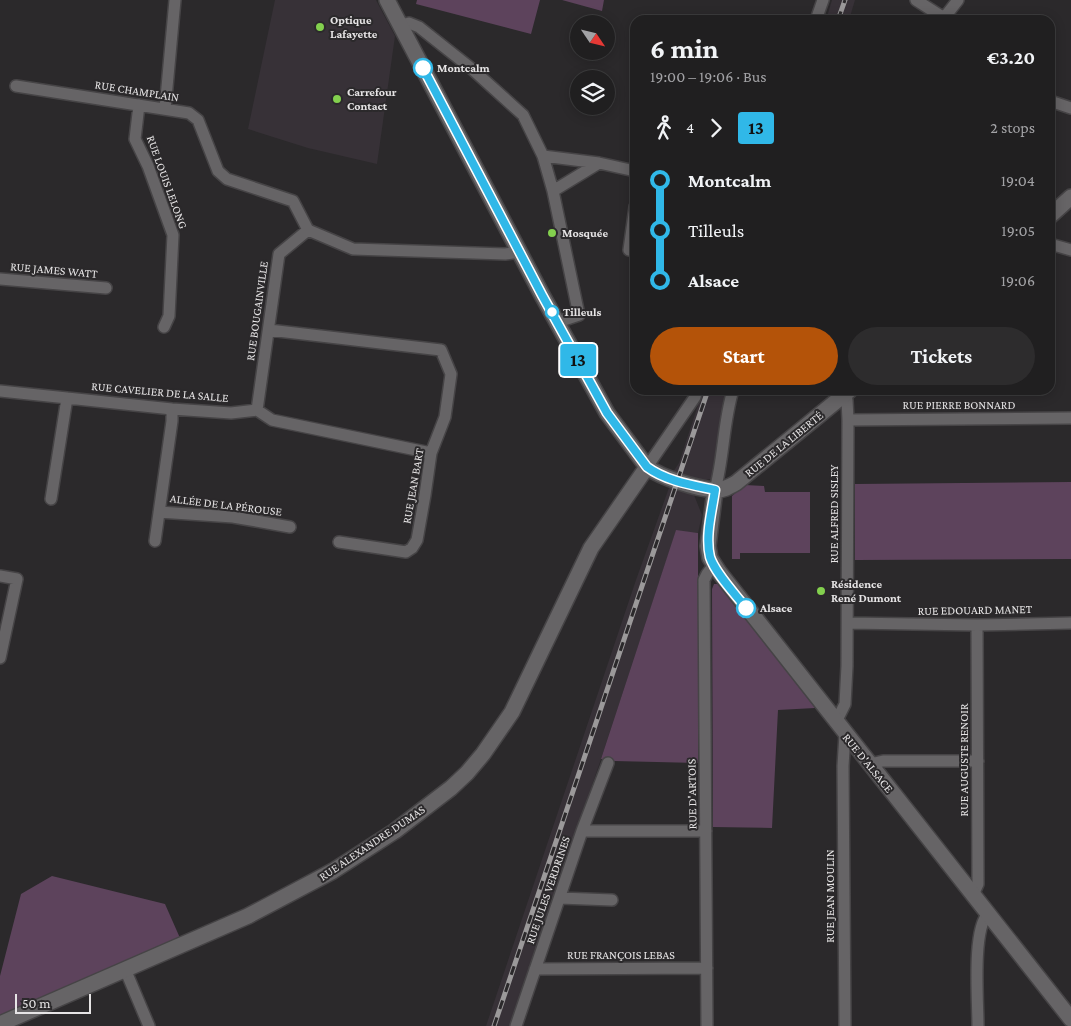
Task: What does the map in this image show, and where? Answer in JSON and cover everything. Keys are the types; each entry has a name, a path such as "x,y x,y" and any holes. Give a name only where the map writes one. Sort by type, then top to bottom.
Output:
{"street":[{"path":"165,109 175,0"},
{"path":"387,0 607,413 647,467 654,472 682,482 715,490 727,410 732,395"},
{"path":"818,15 823,0"},
{"path":"916,0 939,15"},
{"path":"948,15 958,0"},
{"path":"400,25 408,23 420,27 472,69 523,115 543,156 553,191 579,314 558,322"},
{"name":"RUE CHAMPLAIN","path":"16,86 189,113 198,120 218,171 227,179 293,201 308,230"},
{"path":"1055,103 1071,108"},
{"name":"RUE LOUIS LELONG","path":"139,105 135,139 148,166 173,235 169,316 164,328"},
{"path":"543,156 599,163 630,171"},
{"path":"553,191 599,163"},
{"path":"1055,211 1071,197"},
{"path":"308,230 353,249 504,254 520,252"},
{"name":"RUE BOUGAINVILLE","path":"257,410 279,254 308,230"},
{"path":"629,250 630,243"},
{"path":"1055,245 1071,250"},
{"name":"RUE JAMES WATT","path":"0,279 106,288"},
{"name":"RUE JEAN BART","path":"269,330 441,350 451,374 445,417 430,453 419,531 417,540 412,548 406,552 338,542"},
{"name":"RUE CAVELIER DE LA SALLE","path":"0,391 172,409 231,413 257,410"},
{"path":"647,467 695,395"},
{"name":"RUE DE LA LIBERTÉ","path":"715,490 729,487 736,483 843,395"},
{"name":"RUE ALFRED SISLEY","path":"836,722 845,704 849,623 847,395"},
{"path":"51,499 67,398"},
{"name":"ALLÉE DE LA PÉROUSE","path":"155,541 172,421 172,409"},
{"path":"257,410 272,420 430,453"},
{"name":"RUE PIERRE BONNARD","path":"848,420 1071,418"},
{"name":"RUE ALEXANDRE DUMAS","path":"0,1024 248,916 333,870 402,826 467,773 484,754 512,712 591,548 647,467"},
{"name":"RUE D'ALSACE","path":"715,490 708,546 710,558 714,566 1071,1019"},
{"name":"ALLÉE DE LA PÉROUSE","path":"159,512 232,518 290,527"},
{"name":"RUE D'ARTOIS","path":"707,1026 704,580 714,566"},
{"path":"0,576 17,579 0,658"},
{"name":"RUE EDOUARD MANET","path":"849,623 977,625 1071,623"},
{"name":"RUE AUGUSTE RENOIR","path":"973,895 978,884 977,625"},
{"name":"RUE JEAN MOULIN","path":"845,734 843,766 845,1026"},
{"path":"843,766 854,758 882,761 978,761"},
{"name":"RUE JULES VERDRINES","path":"516,1026 582,831 608,764"},
{"path":"582,831 706,831"},
{"path":"560,898 612,900"},
{"path":"978,1026 978,940 984,917 988,914"},
{"name":"RUE FRANÇOIS LEBAS","path":"535,968 707,968"},
{"path":"125,969 149,1026"}],"shaded area":[{"path":"275,0 376,0 395,36 377,164 308,148 248,129"},
{"path":"417,0 540,0 531,34 416,4"},
{"path":"562,0 604,0 602,11"},
{"path":"832,0 855,0 850,15 828,15"},
{"path":"701,395 728,395 714,478 702,481 687,491 694,495 702,515 698,533 676,531 510,1026 486,1026 636,580 670,485 677,474 673,472 679,463"},
{"path":"1071,482 1071,559 855,560 855,484"},
{"path":"745,485 764,486 765,492 810,492 810,553 740,553 740,559 732,559 732,496"},
{"path":"676,530 698,533 698,763 601,759"},
{"path":"714,584 719,584 815,708 778,710 772,828 713,827 712,589"},
{"path":"52,876 165,904 180,938 0,1019 0,976 21,894"}],"railway":[{"path":"840,15 845,0"},
{"path":"494,1026 706,395"}],"bus line":[{"name":"13","path":"423,68 542,295 607,413 647,467 654,472 682,482 715,490 708,546 710,558 718,572 746,608"}],"place":[{"name":"Optique Lafayette","path":"320,27"},
{"name":"Montcalm","path":"423,68"},
{"name":"Carrefour Contact","path":"337,99"},
{"name":"Mosquée","path":"552,233"},
{"name":"Tilleuls","path":"552,312"},
{"name":"Résidence René Dumont","path":"821,591"},
{"name":"Alsace","path":"746,608"}]}
